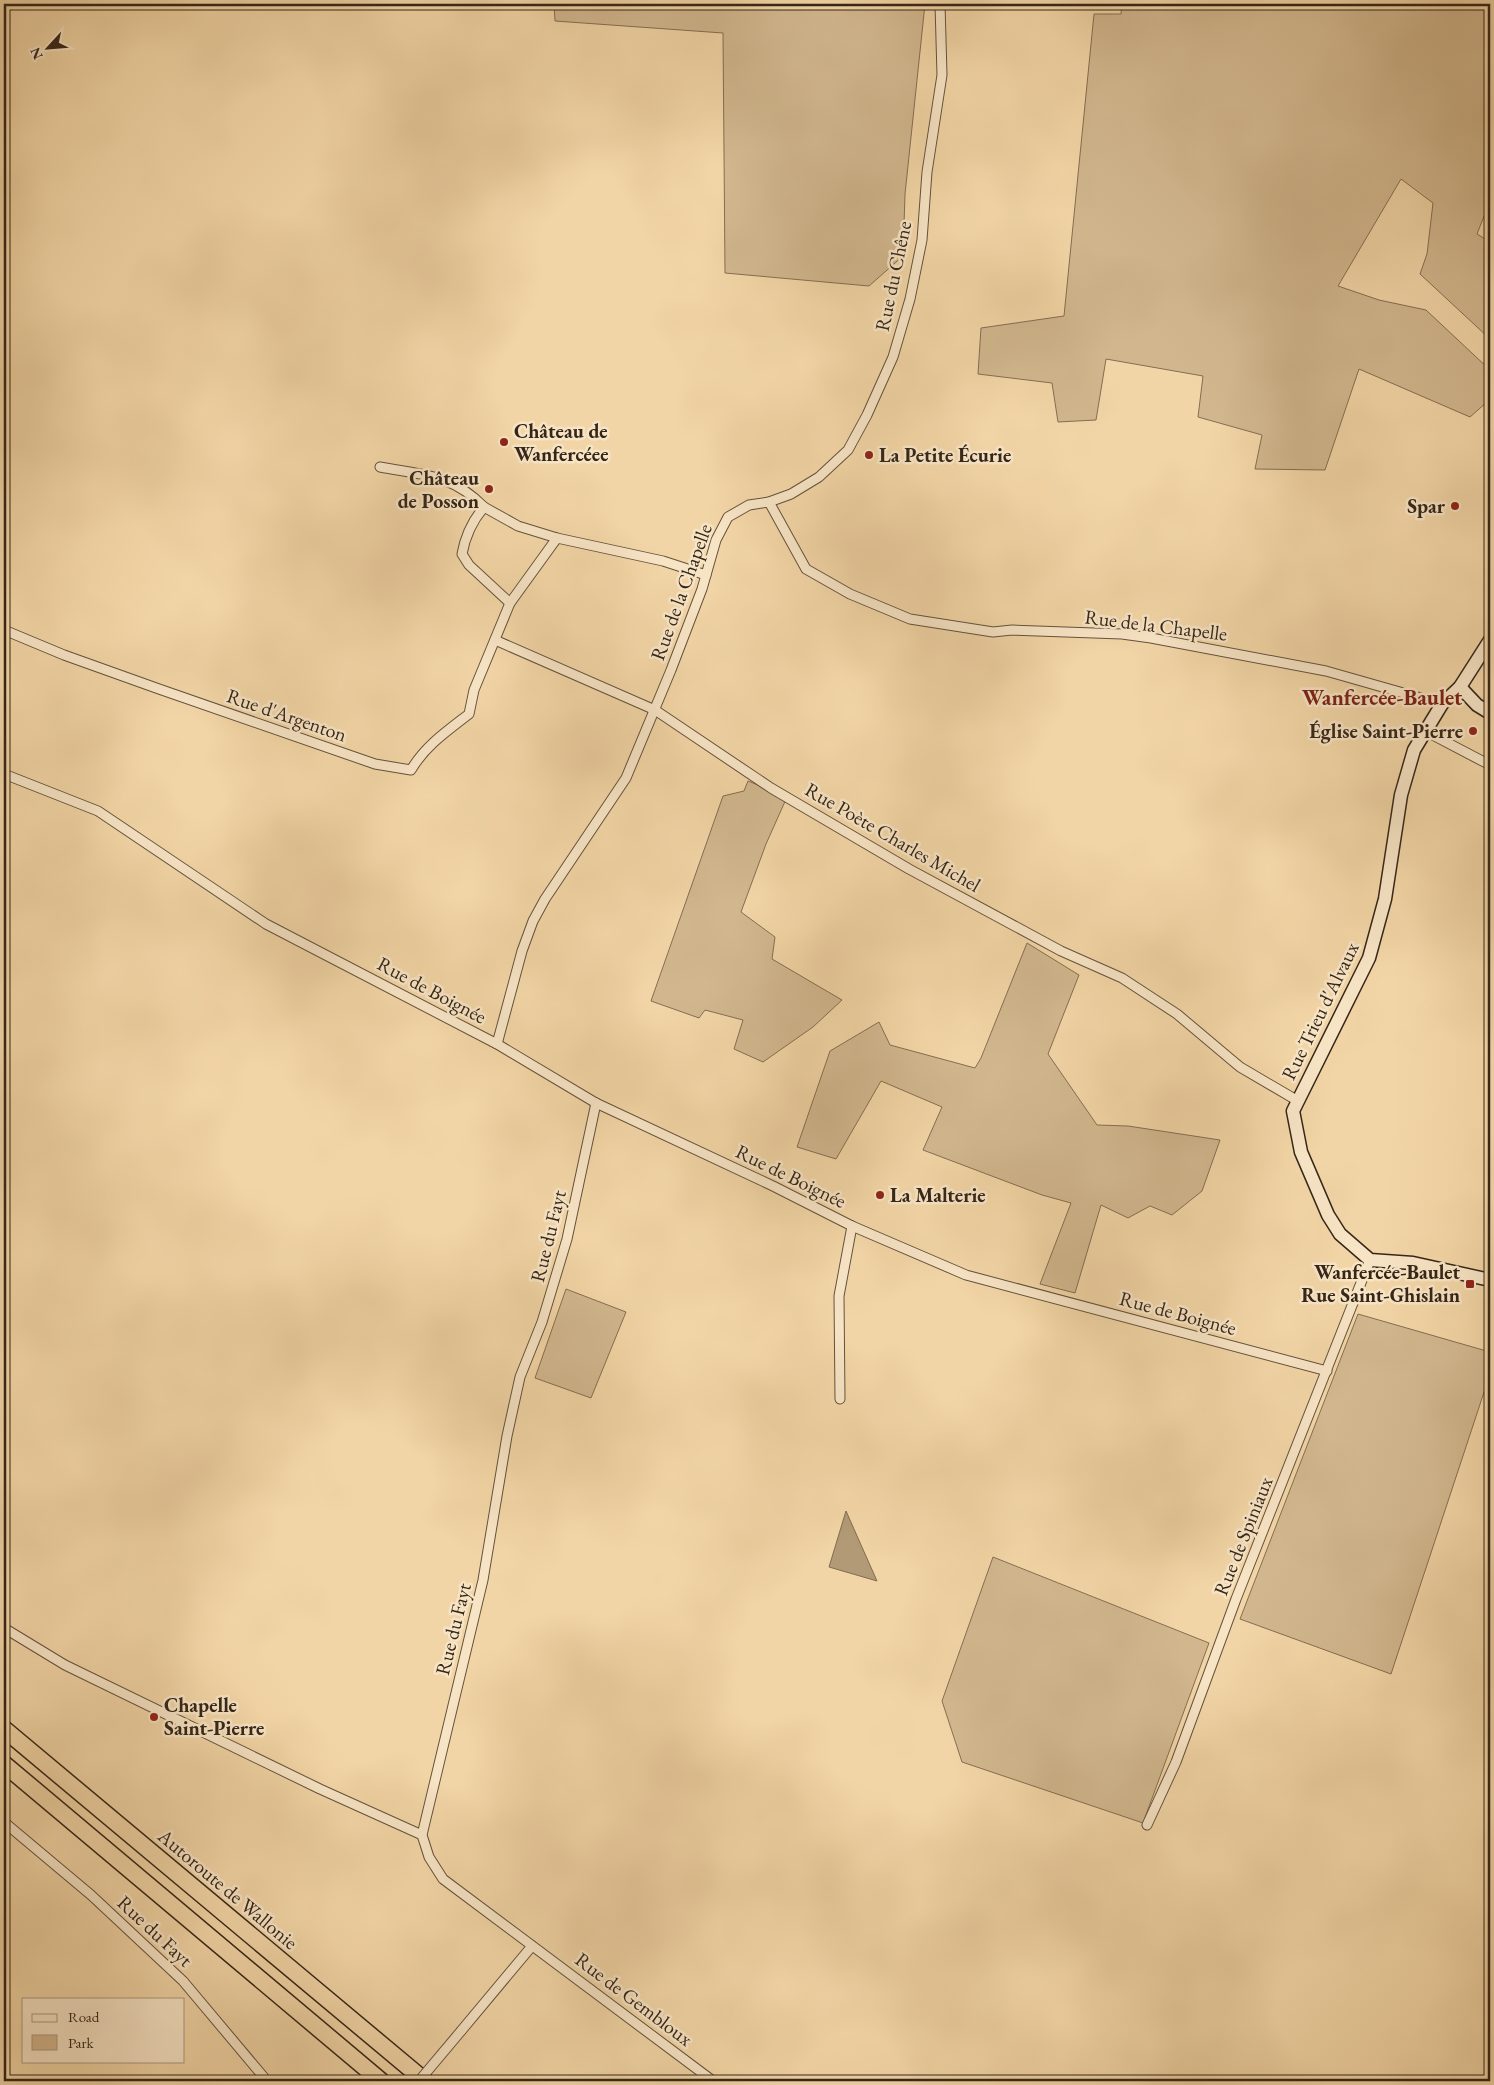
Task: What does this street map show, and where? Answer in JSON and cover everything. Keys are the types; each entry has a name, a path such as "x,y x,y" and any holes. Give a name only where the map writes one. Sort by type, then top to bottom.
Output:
{"highway":[{"name":"Autoroute de Wallonie","path":"4,1729 425,2081"},
{"path":"4,1764 381,2081"}],"main road":[{"name":"Rue Trieu d'Alvaux","path":"1370,1260 1340,1234 1328,1216 1316,1192 1301,1152 1293,1111 1369,958 1385,899 1401,796 1414,750 1442,704 1460,686 1490,640"},
{"path":"1460,686 1477,705 1490,713"},
{"path":"1370,1260 1413,1263 1490,1280"}],"street":[{"name":"Rue du Chêne","path":"769,502 791,494 819,477 848,450 867,415 893,357 910,299 922,240 927,172 942,75 940,4"},
{"path":"380,467 443,479 469,492 484,507 518,526 557,538 663,561 706,575"},
{"name":"Rue de la Chapelle","path":"497,1044 522,951 533,922 556,883 626,778 655,710 702,589 716,540 728,517 749,505 769,502 806,568 850,594 910,619 993,632 1012,630 1092,633 1151,638 1316,669 1442,704"},
{"path":"484,507 477,516 464,544 462,554 469,565 510,603"},
{"path":"495,640 510,603 557,538"},
{"name":"Rue d'Argenton","path":"4,630 107,671 351,756 375,764 411,770 420,755 469,714 474,690 495,640"},
{"name":"Rue Poète Charles Michel","path":"495,640 655,710 771,788 909,869 1060,951 1122,978 1177,1014 1240,1067 1298,1101"},
{"path":"1425,731 1489,764"},
{"name":"Rue de Boignée","path":"4,774 98,811 266,924 497,1044 596,1103 756,1178 852,1226 966,1274 1328,1371"},
{"name":"Rue du Fayt","path":"422,1835 483,1580 507,1436 520,1377 542,1322 568,1239 596,1103"},
{"name":"Rue de Boignée","path":"840,1398 839,1296 852,1226"},
{"name":"Rue de Spiniaux","path":"1148,1825 1176,1762 1236,1599 1328,1371 1370,1260"},
{"path":"4,1628 65,1665 320,1789 422,1835 429,1857 443,1879 532,1946 419,2081"},
{"name":"Rue du Fayt","path":"4,1822 91,1895 183,1981 268,2081"},
{"name":"Rue de Gembloux","path":"532,1946 713,2081"}],"green space":[{"path":"554,4 795,4 845,9 849,4 925,4 905,194 903,256 869,286 725,273 723,33 555,21"},
{"path":"1122,4 1490,4 1490,201 1477,234 1490,242 1490,339 1420,274 1427,254 1433,203 1401,179 1338,286 1379,300 1426,310 1490,370 1487,402 1470,417 1359,369 1325,470 1255,469 1262,435 1198,417 1203,376 1106,359 1096,420 1058,422 1052,383 978,374 981,328 1064,316 1094,14 1121,14"},
{"path":"748,781 787,797 766,844 741,912 775,937 772,959 842,1000 813,1027 763,1062 734,1049 743,1020 705,1010 699,1018 651,1001 723,796 744,791"},
{"path":"1027,943 1079,975 1048,1054 1097,1125 1128,1126 1220,1140 1202,1191 1172,1215 1150,1206 1128,1218 1101,1205 1075,1293 1040,1284 1071,1203 1042,1195 923,1150 942,1107 881,1081 836,1159 797,1147 830,1051 879,1022 890,1045 975,1068 981,1058"},
{"path":"566,1289 626,1312 591,1398 535,1378"},
{"path":"1358,1314 1490,1352 1490,1374 1391,1674 1240,1619"},
{"path":"993,1557 1209,1643 1143,1823 962,1762 942,1701"}],"shaded area":[{"path":"846,1511 877,1581 829,1567"}],"place":[{"name":"Château de Wanfercéee","path":"504,442"},
{"name":"La Petite Écurie","path":"869,455"},
{"name":"Château de Posson","path":"489,489"},
{"name":"Spar","path":"1455,506"},
{"name":"Église Saint-Pierre","path":"1473,731"},
{"name":"La Malterie","path":"880,1195"},
{"name":"Wanfercée-Baulet Rue Saint-Ghislain","path":"1470,1284"},
{"name":"Chapelle Saint-Pierre","path":"154,1717"}],"district":[{"name":"Wanfercée-Baulet","path":"1382,697"}]}
